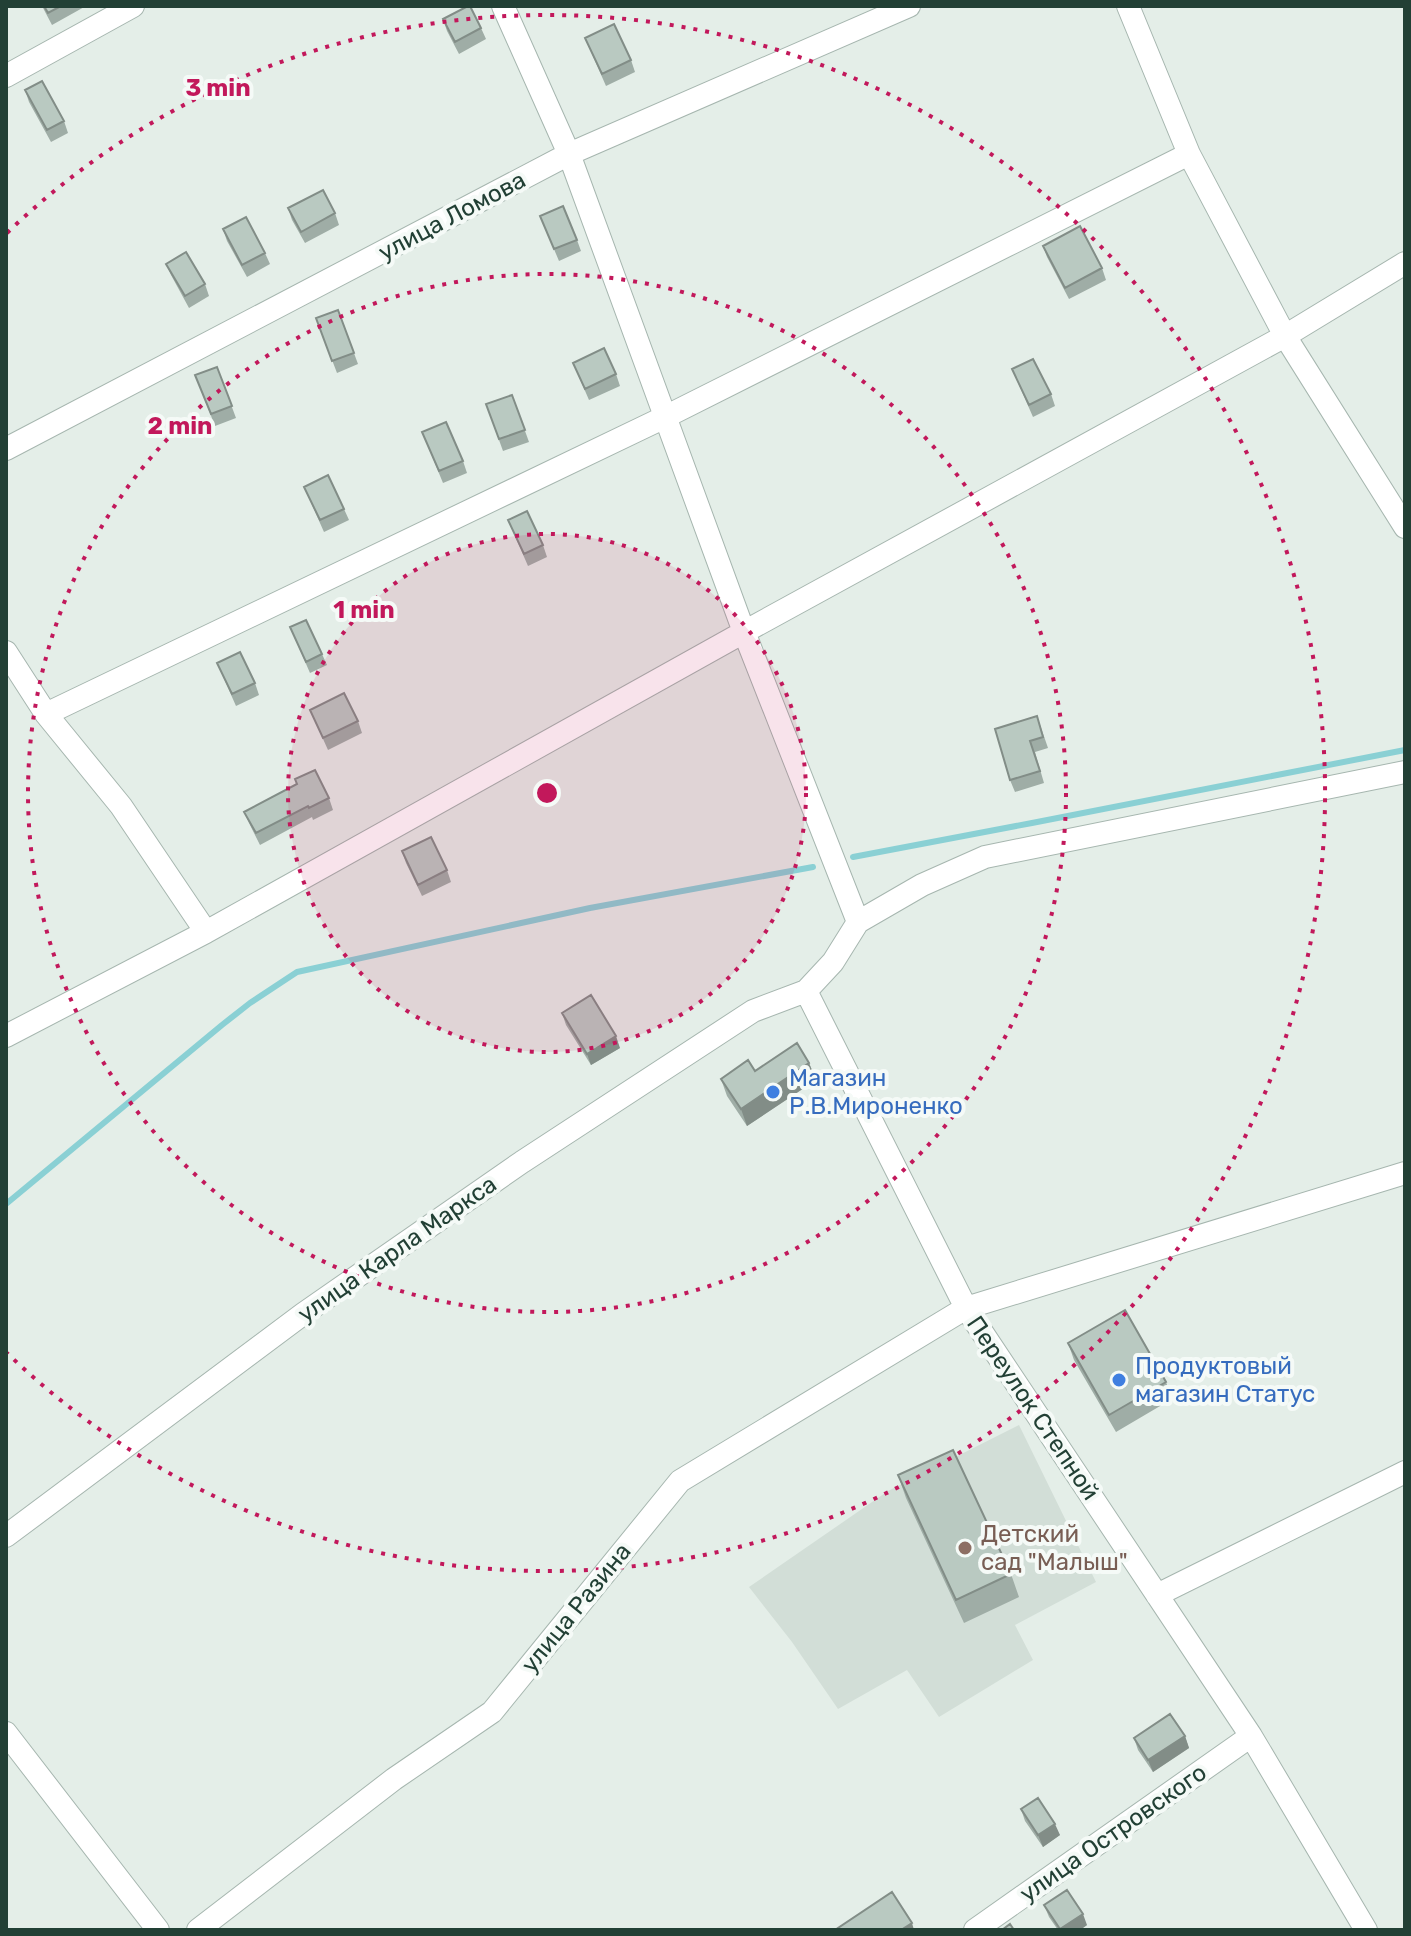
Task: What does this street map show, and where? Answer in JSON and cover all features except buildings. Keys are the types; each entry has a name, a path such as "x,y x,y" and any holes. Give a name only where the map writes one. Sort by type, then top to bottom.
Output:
{"street":[{"path":"6,76 133,6"},
{"path":"503,6 569,154 744,632 858,922"},
{"name":"улица Ломова","path":"6,449 569,154 909,6"},
{"path":"1128,6 1189,154 1285,336 1405,527"},
{"path":"46,714 665,417 1189,154"},
{"path":"6,1036 206,932 744,632 1285,336 1405,263"},
{"path":"6,652 46,714 121,806 206,932"},
{"path":"806,991 833,962 858,922 922,885 985,857 1405,772"},
{"name":"Переулок Степной","path":"806,991 966,1308 1251,1736 1366,1930"},
{"name":"улица Карла Маркса","path":"6,1536 303,1314 522,1162 753,1011 806,991"},
{"name":"улица Разина","path":"198,1930 394,1779 492,1712 680,1481 966,1308 1405,1173"},
{"path":"1157,1595 1405,1472"},
{"path":"6,1733 158,1930"},
{"name":"улица Островского","path":"975,1930 1251,1736"}],"shaded area":[{"path":"1019,1425 1096,1582 1015,1625 1033,1660 939,1717 907,1670 838,1709 749,1587 888,1491"}],"waterway":[{"path":"853,857 1405,750"},
{"path":"6,1204 222,1025 297,972 590,908 813,867"}],"place":[{"name":"Магазин Р.В.Мироненко","path":"773,1092"},
{"name":"Продуктовый магазин Статус","path":"1119,1380"},
{"name":"Детский сад \"Малыш\"","path":"965,1548"}]}
